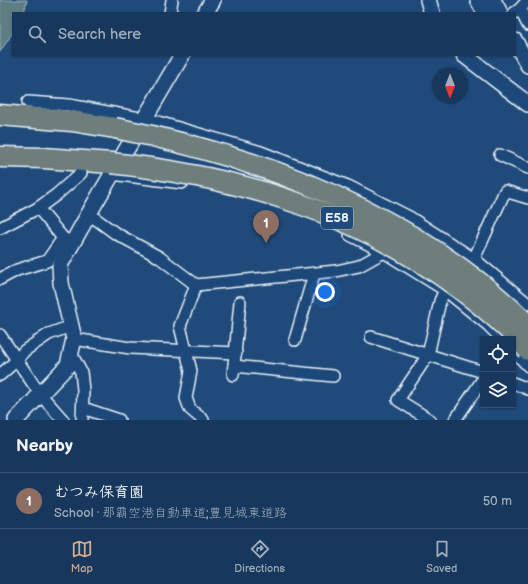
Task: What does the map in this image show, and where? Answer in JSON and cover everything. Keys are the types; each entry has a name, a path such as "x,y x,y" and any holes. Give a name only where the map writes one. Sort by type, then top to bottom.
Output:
{"highway":[{"name":"E58","path":"0,115 72,121 175,140 225,154 297,180 390,222 425,243 456,264 492,292 528,325"},
{"name":"E58","path":"0,157 44,158 111,169 150,168 245,186 290,200 340,219 404,252 475,300 528,350"}],"street":[{"path":"170,12 172,0"},
{"path":"206,12 213,0"},
{"path":"428,0 432,12"},
{"path":"478,0 484,12"},
{"path":"493,0 499,12"},
{"path":"528,0 517,11 528,25"},
{"path":"516,43 528,66"},
{"path":"0,279 17,270 47,261 67,241 89,214 111,169 144,119 180,56"},
{"path":"473,58 528,104"},
{"path":"28,102 69,105 144,119 261,152 348,186 411,218 474,259 528,304"},
{"path":"500,155 528,168"},
{"path":"111,169 266,196 295,206 384,252 445,290 488,325 499,336"},
{"path":"0,228 38,208 56,195 81,173"},
{"path":"430,420 398,400 428,355 440,301 445,290 474,259 505,191 528,198"},
{"path":"38,208 67,241"},
{"path":"89,214 115,233 159,257 196,285 336,271 359,266 384,252"},
{"path":"67,241 60,265 60,283 81,372 83,390 82,420"},
{"path":"295,340 314,274"},
{"path":"196,285 180,326 191,371 186,398 190,409 203,420"},
{"path":"240,302 234,370 333,376"},
{"path":"0,375 17,360 24,351 49,334 130,348 236,353"},
{"path":"0,336 40,394 63,420"},
{"path":"371,337 480,371"},
{"path":"16,420 68,365 72,339"},
{"path":"516,353 528,366"},
{"path":"455,420 480,383"},
{"path":"516,384 528,389"},
{"path":"83,408 119,420"}],"green space":[{"path":"0,0 27,0 24,12 12,12 12,34 0,52"}],"place":[{"name":"むつみ保育園","path":"266,243"}]}
